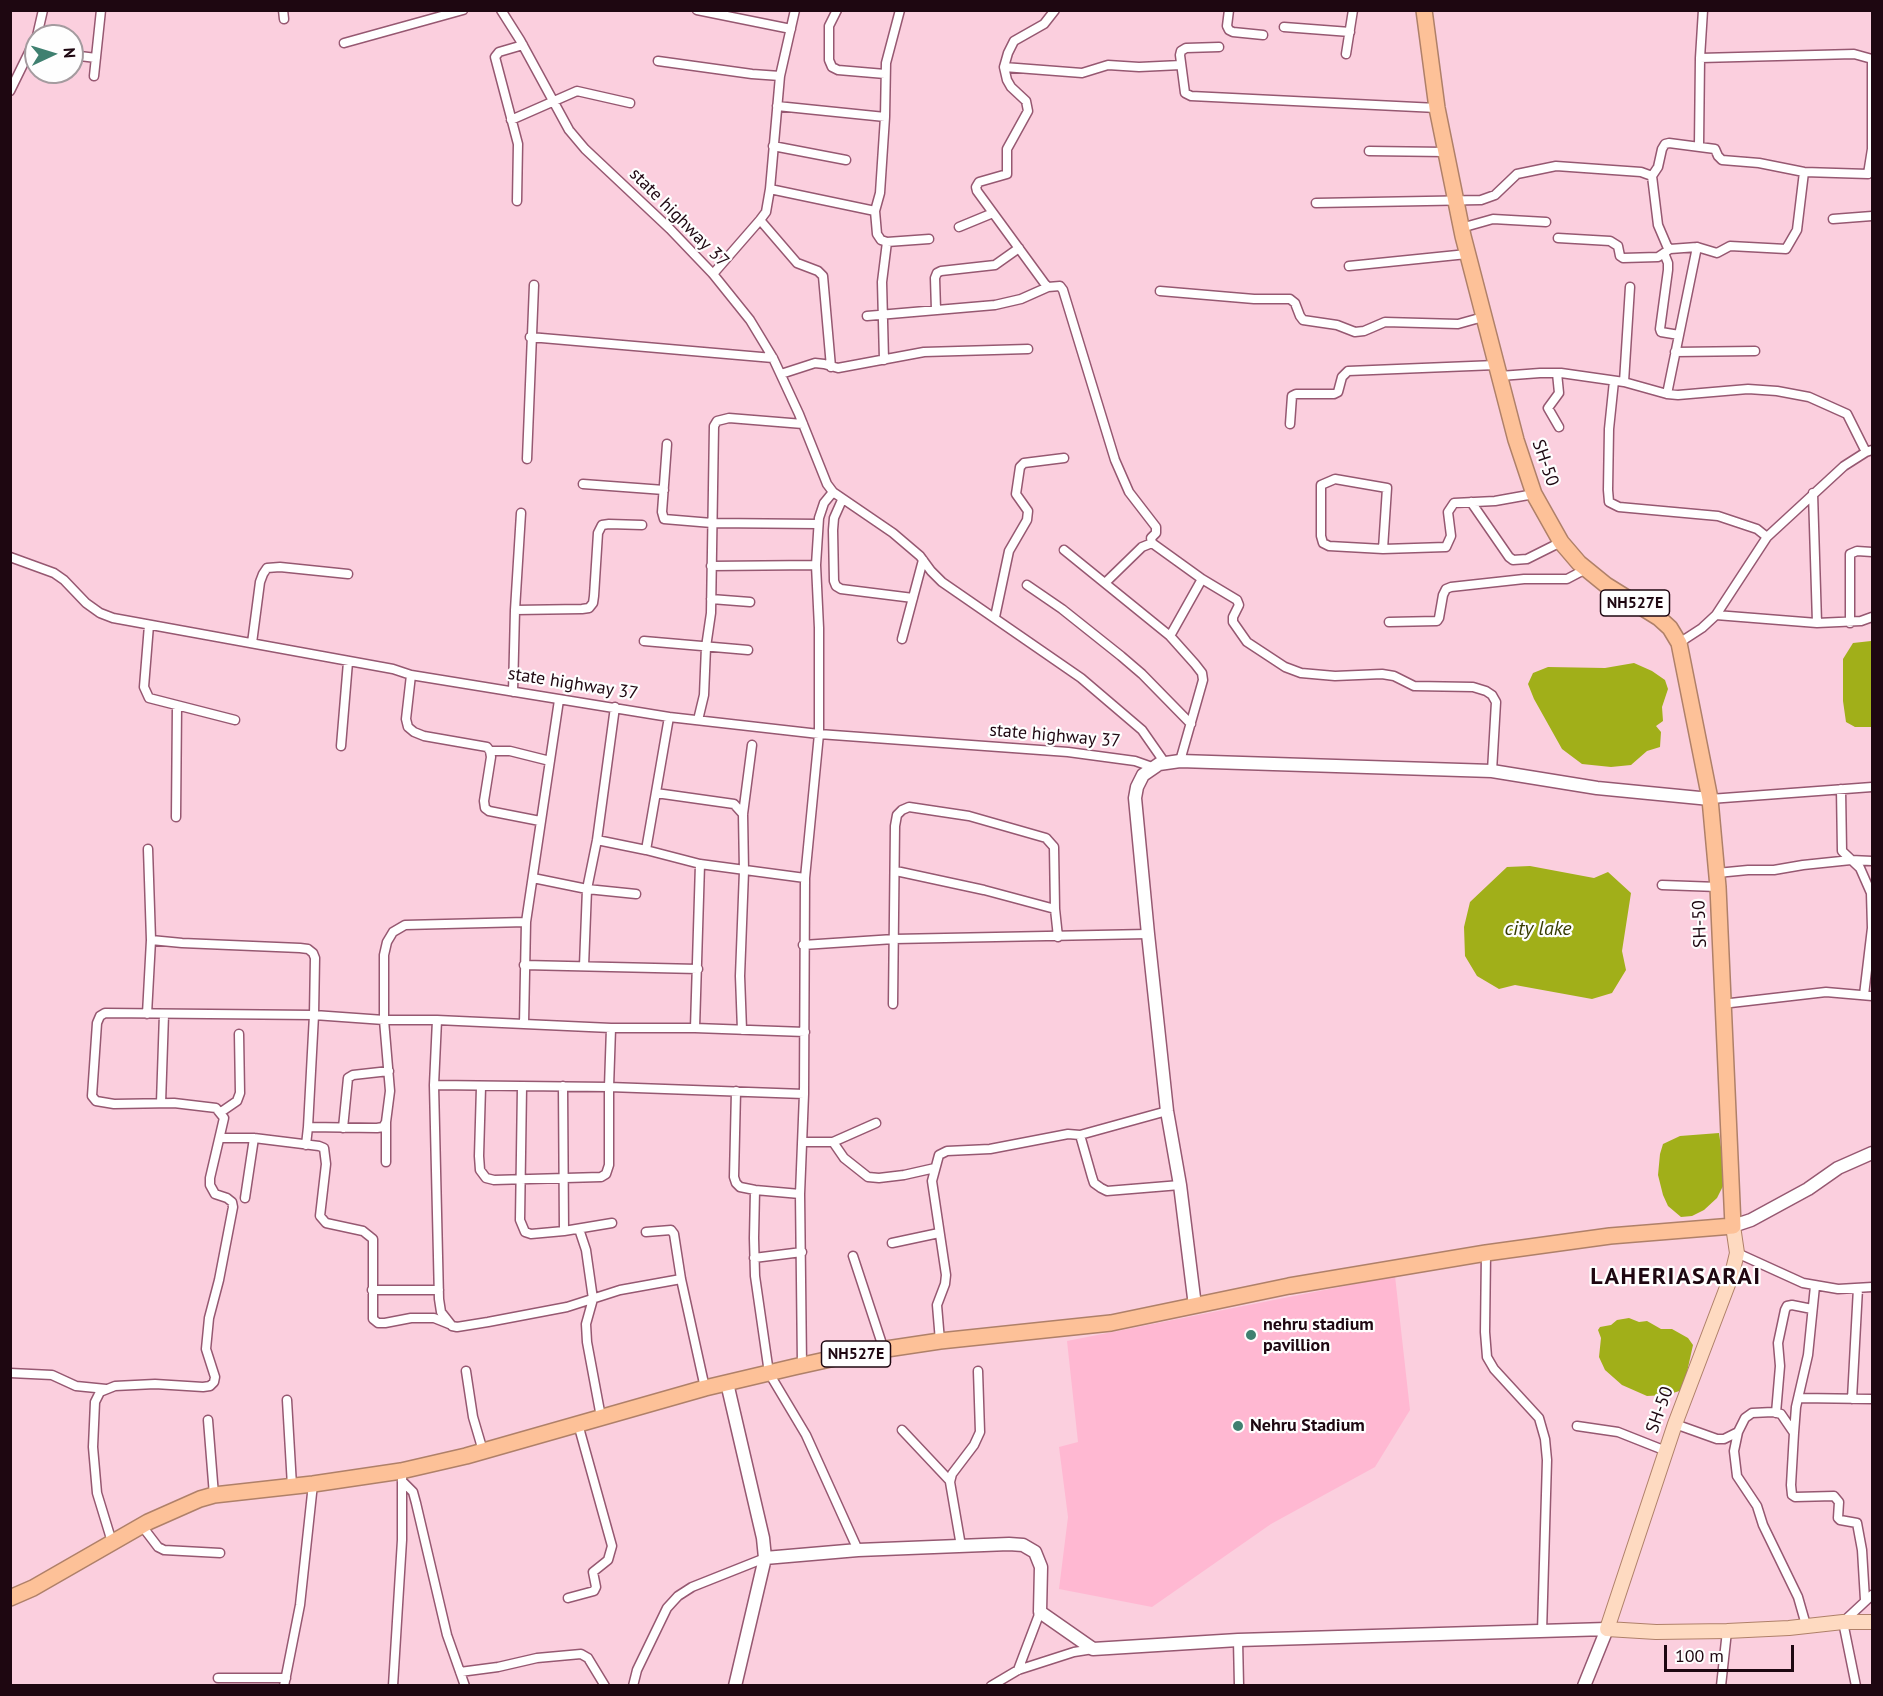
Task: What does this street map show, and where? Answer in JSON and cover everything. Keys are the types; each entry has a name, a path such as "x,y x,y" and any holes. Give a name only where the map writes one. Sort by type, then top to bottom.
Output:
{"highway":[{"name":"SH-50","path":"1424,10 1437,108 1461,228 1516,440 1534,494 1561,542 1586,569 1606,585 1659,618 1670,628 1679,643 1710,798 1718,880 1733,1226"},
{"name":"NH527E","path":"10,1598 33,1588 142,1526 183,1506 214,1496 401,1476 601,1417 802,1365 940,1341 1111,1323 1289,1286 1486,1253 1610,1236 1733,1226"}],"main road":[{"name":"SH-50","path":"1607,1629 1675,1424 1726,1293 1737,1253 1733,1226"},
{"path":"1607,1629 1656,1632 1727,1631 1872,1622"}],"street":[{"path":"94,76 101,10"},
{"path":"344,43 464,10"},
{"name":"state highway 37","path":"501,10 523,45 569,130 585,149 670,229 713,274 750,320 781,374 827,484 833,492 893,533 923,560 942,582 1081,678 1142,730 1166,763"},
{"path":"697,10 791,29"},
{"path":"713,274 766,212 780,76 795,10"},
{"path":"837,10 829,26 829,60 832,66 838,70 885,74"},
{"path":"900,10 887,53 880,193 875,211 881,240 887,242 929,239"},
{"path":"1048,287 977,191 977,184 1007,174 1007,149 1028,111 1026,101 1007,80 1004,67 1008,53 1014,41 1044,24 1055,10"},
{"path":"1229,10 1227,27 1229,30 1263,35"},
{"path":"1346,54 1353,10"},
{"path":"1699,145 1703,10"},
{"path":"1284,27 1350,32"},
{"path":"517,201 519,150 495,57 500,52 523,45"},
{"path":"1220,47 1186,48 1181,51 1185,93 1191,96 1437,108"},
{"path":"1679,335 1661,333 1660,328 1668,263 1667,251 1658,225 1652,176 1658,167 1665,144 1715,148 1722,160 1804,172 1870,174 1872,149 1872,59 1854,54 1700,58"},
{"path":"84,56 96,58"},
{"path":"658,61 780,76"},
{"path":"10,91 24,64"},
{"path":"1004,67 1082,73 1108,66 1139,68 1181,66"},
{"path":"511,120 552,100 577,91 630,103"},
{"path":"777,106 885,117"},
{"path":"773,146 846,160"},
{"path":"1369,151 1446,152"},
{"path":"1316,203 1488,199 1518,174 1556,166 1641,172 1652,176"},
{"path":"1557,238 1610,241 1618,246 1620,256 1623,258 1654,257 1667,251 1697,247 1717,253 1730,246 1786,249 1797,231 1804,172"},
{"path":"770,189 875,211"},
{"path":"959,227 993,213"},
{"path":"1833,219 1872,216"},
{"path":"1461,228 1493,219 1546,222"},
{"path":"760,220 797,263 818,271 824,276 831,367"},
{"path":"884,360 882,282 887,242"},
{"path":"1667,394 1697,247"},
{"path":"936,310 935,278 937,273 995,265 1019,248"},
{"path":"1350,266 1467,254"},
{"path":"527,459 530,338 534,285"},
{"path":"867,316 1010,302 1048,287 1060,286 1115,460 1129,492 1156,527 1156,533 1151,538 1152,543"},
{"path":"1624,382 1630,287"},
{"path":"1160,291 1254,299 1290,299 1295,303 1303,320 1336,325 1355,332 1364,331 1385,322 1458,324 1483,317"},
{"path":"530,338 773,358"},
{"path":"781,374 815,363 824,363 838,368 924,352 1028,349"},
{"path":"1675,352 1755,351"},
{"path":"1290,424 1292,396 1296,393 1334,394 1338,392 1342,377 1348,371 1498,370 1557,373 1624,382 1678,395 1748,389 1777,391 1809,397 1847,414 1869,451 1844,466 1767,537 1716,615 1679,643"},
{"path":"1557,373 1559,393 1548,408 1559,427"},
{"path":"1614,381 1609,429 1609,502 1618,507 1718,516 1757,529 1767,537"},
{"path":"698,720 704,694 706,647 711,620 714,426 717,421 729,418 803,424"},
{"path":"667,444 662,512 664,519 712,524 818,524"},
{"path":"995,617 1009,550 1027,520 1028,511 1016,494 1020,467 1024,463 1064,458"},
{"path":"1383,549 1387,488 1335,479 1321,485 1323,543 1329,546 1383,549 1446,547 1451,536 1450,506 1458,502 1495,501 1534,494"},
{"path":"583,484 664,490"},
{"path":"802,1365 800,1194 805,1032 803,945 805,878 819,734 819,628 816,565 820,509 833,492"},
{"path":"1813,493 1817,623"},
{"path":"842,500 837,508 832,530 836,586 841,590 913,598"},
{"path":"1471,502 1513,560 1527,559 1561,542"},
{"path":"513,692 515,610 522,513"},
{"path":"515,610 589,608 593,603 598,533 602,525 642,525"},
{"path":"1152,543 1202,579 1237,600 1239,605 1233,622 1247,642 1285,667 1301,673 1335,676 1382,674 1394,676 1414,686 1473,687 1486,690 1496,702 1492,771"},
{"path":"1106,583 1142,547 1152,543"},
{"path":"1064,550 1170,636 1202,673 1202,689 1180,760"},
{"path":"1850,622 1850,554 1857,551 1872,552"},
{"name":"state highway 37","path":"10,557 54,573 100,613 126,622 393,669 411,675 669,717 819,734 1068,752 1135,761 1152,767"},
{"path":"902,639 923,560"},
{"path":"711,566 816,565"},
{"path":"252,643 260,582 267,568 280,567 348,574"},
{"path":"1389,622 1430,623 1437,621 1443,595 1446,589 1451,587 1524,579 1567,579 1586,569"},
{"path":"1170,636 1202,579"},
{"path":"1028,585 1062,609 1142,674 1191,724"},
{"path":"711,599 750,602"},
{"path":"1716,615 1817,623 1861,621 1872,617"},
{"path":"149,625 144,687 149,698 235,720"},
{"path":"644,640 748,650"},
{"path":"341,746 348,662"},
{"path":"411,675 406,718 408,727 424,735 487,747 491,757 484,801 485,808 489,811 540,821"},
{"path":"524,1024 526,922 558,699"},
{"path":"176,817 177,706"},
{"path":"584,966 586,889 597,840 615,707"},
{"path":"646,850 669,717"},
{"path":"742,1030 740,976 744,871 743,814 752,745"},
{"path":"490,751 510,752 550,761"},
{"path":"1196,1306 1180,1185 1167,1111 1135,798 1143,775 1152,767 1180,760 1492,771 1597,788 1710,798 1872,787"},
{"path":"1722,1004 1827,992 1868,995 1872,928 1871,893 1860,868 1842,851 1841,789"},
{"path":"656,793 734,804 743,814"},
{"path":"893,1004 895,826 897,815 909,807 969,816 1046,838 1054,847 1058,937"},
{"path":"597,840 700,864 805,878"},
{"path":"147,1014 151,940 148,849"},
{"path":"1662,885 1718,880 1748,870 1774,870 1851,860 1872,861"},
{"path":"696,1028 700,864"},
{"path":"896,871 984,890 1055,909"},
{"path":"533,878 586,889 636,894"},
{"path":"386,1162 389,1071 384,1020 384,955 387,942 393,932 405,925 526,922"},
{"path":"803,945 894,939 1148,934"},
{"path":"151,940 308,949 313,953 315,958 314,1015 309,1127 306,1145"},
{"path":"524,965 698,969"},
{"path":"112,1542 97,1493 93,1446 95,1402 100,1392 115,1386 155,1384 203,1387 210,1386 214,1382 215,1377 206,1349 209,1318 233,1207 227,1198 215,1194 210,1185 224,1118 216,1108 161,1103 102,1104 92,1096 96,1034 100,1016 105,1013 314,1015 384,1020 437,1020 611,1028 805,1032"},
{"path":"161,1103 164,1014"},
{"path":"437,1020 434,1085 439,1290 441,1312 452,1326"},
{"path":"481,1087 480,1170 486,1178 494,1180 601,1177 609,1171 611,1028"},
{"path":"221,1112 237,1101 240,1093 239,1034"},
{"path":"343,1128 348,1078 353,1075 389,1071"},
{"path":"434,1085 609,1086 804,1094"},
{"path":"563,1086 564,1231"},
{"path":"522,1087 520,1220 525,1232 531,1234 564,1231 612,1223"},
{"path":"736,1091 734,1177 740,1187 800,1194"},
{"path":"940,1341 938,1305 946,1275 933,1194 935,1168 939,1155 947,1151 990,1149 1068,1134 1080,1135 1107,1130 1167,1111"},
{"path":"309,1127 377,1128 383,1127 386,1122"},
{"path":"802,1142 833,1142 876,1123"},
{"path":"1080,1135 1094,1183 1101,1188 1107,1191 1180,1185"},
{"path":"220,1138 254,1138 324,1148 326,1164 320,1209 322,1221 363,1231 373,1239 373,1319 378,1323 426,1318 442,1320 457,1327 549,1311 620,1290 681,1279"},
{"path":"245,1198 254,1138"},
{"path":"833,1142 844,1158 868,1176 879,1178 935,1168"},
{"path":"1733,1226 1751,1220 1838,1168 1872,1153"},
{"path":"755,1190 755,1276 769,1373 806,1435 858,1550"},
{"path":"579,1229 586,1250 593,1299 586,1324 587,1342 601,1417"},
{"path":"646,1232 671,1230 674,1234 681,1279 705,1389"},
{"path":"892,1243 939,1233"},
{"path":"754,1258 802,1252"},
{"path":"1486,1253 1485,1332 1488,1357 1494,1369 1539,1418 1545,1438 1547,1460 1542,1632"},
{"path":"1737,1253 1803,1283 1838,1289 1872,1287"},
{"path":"853,1256 885,1350"},
{"path":"1815,1286 1808,1355 1794,1433 1792,1495 1795,1497 1833,1496 1839,1502 1838,1518 1857,1523 1869,1597 1843,1622 1856,1686"},
{"path":"1852,1399 1858,1288"},
{"path":"372,1290 439,1290"},
{"path":"1776,1413 1780,1366 1778,1343 1785,1310 1787,1306 1792,1305 1812,1309"},
{"path":"466,1371 473,1417 483,1451"},
{"path":"961,1546 950,1481 952,1474 974,1445 980,1432 978,1371"},
{"path":"10,1373 52,1375 76,1386 106,1389"},
{"path":"727,1383 763,1538 765,1557 735,1686"},
{"path":"1799,1398 1872,1400"},
{"path":"286,1400 292,1486"},
{"path":"1794,1433 1781,1414 1752,1413 1745,1418 1738,1432 1734,1451 1737,1476 1757,1506 1763,1525 1798,1597 1806,1625"},
{"path":"208,1420 214,1496"},
{"path":"568,1598 594,1591 596,1587 593,1572 608,1560 612,1546 578,1424"},
{"path":"1675,1424 1717,1439 1724,1439 1738,1432"},
{"path":"1577,1426 1618,1432 1666,1450"},
{"path":"902,1430 950,1481"},
{"path":"401,1476 413,1492 447,1635 465,1686"},
{"path":"393,1686 402,1540 401,1476"},
{"path":"218,1678 285,1682 300,1605 313,1484"},
{"path":"142,1526 158,1547 164,1550 220,1553"},
{"path":"633,1686 637,1670 667,1608 678,1596 692,1587 765,1557 858,1550 1016,1544 1035,1552 1041,1567 1040,1612 1018,1670"},
{"path":"1040,1612 1093,1649"},
{"path":"991,1686 1018,1670 1074,1652 1093,1649 1238,1640 1607,1629 1584,1686"},
{"path":"1721,1686 1727,1631"},
{"path":"1238,1640 1239,1686"},
{"path":"460,1672 498,1667 537,1658 582,1654 588,1658 605,1686"}],"shaded area":[{"name":"Nehru Stadium","path":"1395,1276 1410,1410 1375,1467 1271,1524 1152,1607 1059,1589 1068,1517 1059,1447 1078,1442 1067,1341"}],"water":[{"path":"1872,630 1872,727 1855,727 1846,722 1843,701 1843,659 1853,643 1871,641"},
{"path":"1634,663 1665,680 1668,689 1662,707 1663,721 1656,726 1661,732 1660,747 1647,751 1631,765 1611,767 1582,764 1562,749 1534,699 1528,684 1533,673 1548,667 1605,668"},
{"name":"city lake","path":"1530,866 1594,878 1608,872 1631,893 1622,951 1626,970 1612,993 1592,999 1515,985 1499,989 1477,976 1465,956 1464,927 1470,902 1507,867"},
{"path":"1719,1133 1726,1160 1725,1182 1717,1198 1704,1210 1692,1216 1681,1217 1668,1206 1658,1175 1663,1144 1680,1136"},
{"path":"1629,1318 1639,1322 1647,1321 1661,1329 1672,1329 1688,1338 1693,1345 1683,1390 1666,1395 1647,1396 1622,1385 1605,1370 1599,1357 1601,1338 1598,1330 1617,1320"}],"place":[{"name":"nehru stadium pavillion","path":"1251,1335"},
{"name":"Nehru Stadium","path":"1238,1426"}],"district":[{"name":"LAHERIASARAI","path":"1676,1277"}]}
